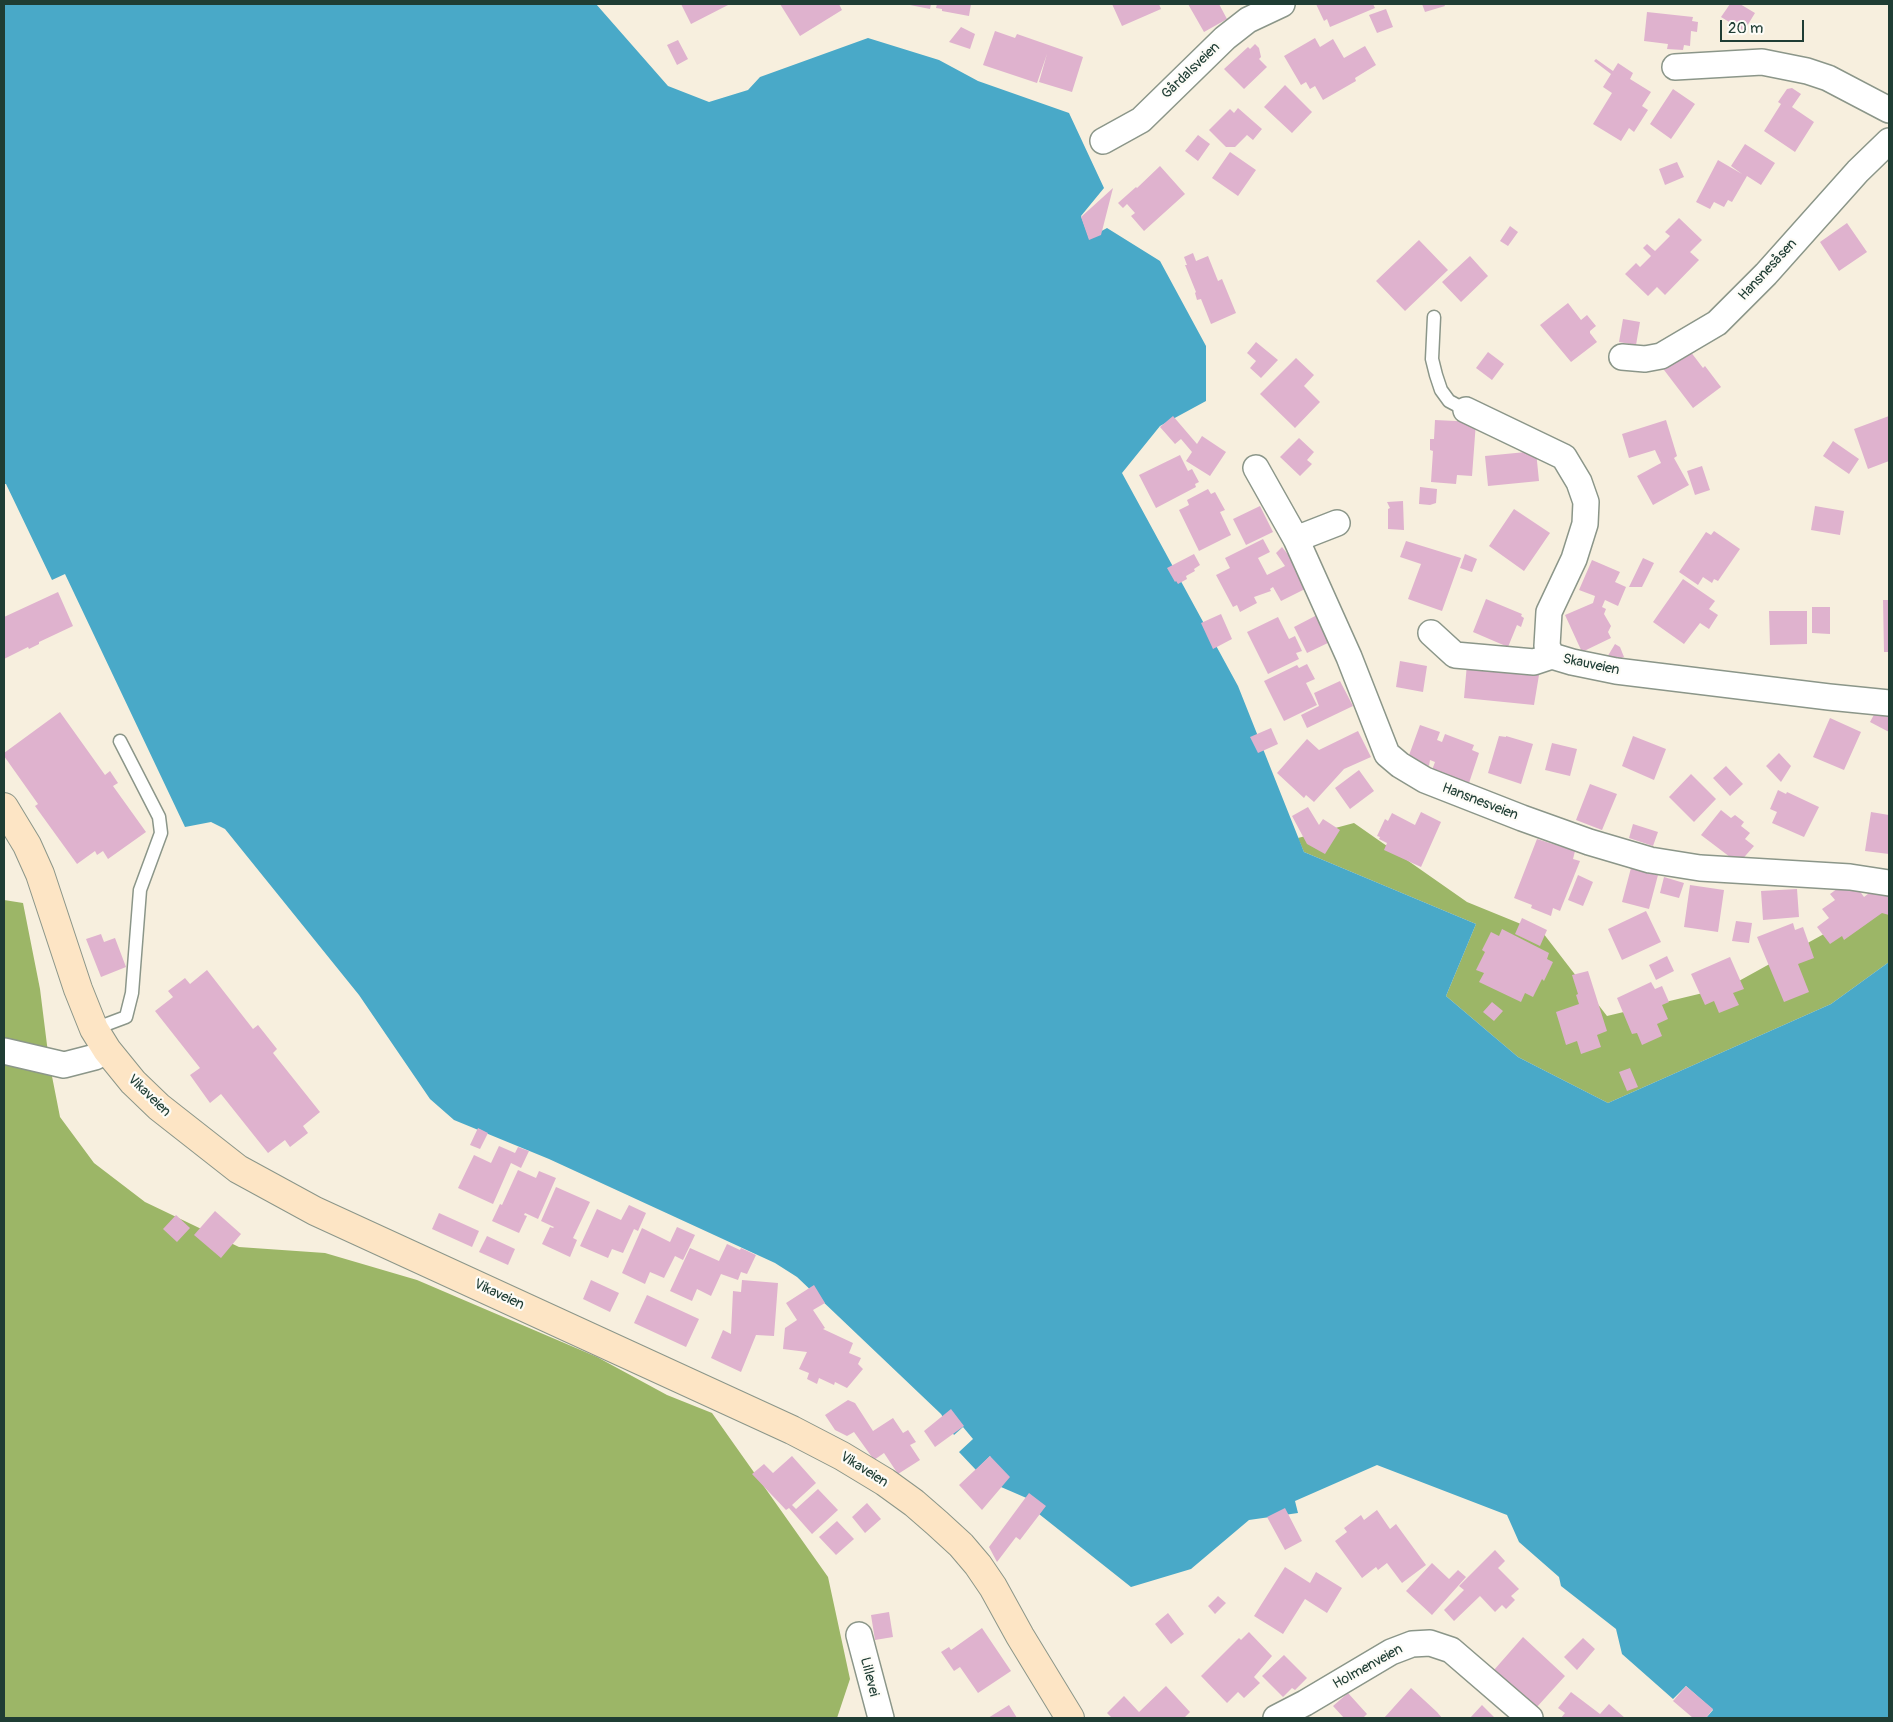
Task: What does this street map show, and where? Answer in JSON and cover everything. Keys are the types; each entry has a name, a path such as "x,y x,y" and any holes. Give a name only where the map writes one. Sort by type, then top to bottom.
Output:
{"main road":[{"name":"Vikaveien","path":"4,807 27,845 40,874 78,989 101,1040 133,1082 159,1107 238,1169 324,1215 792,1430 842,1456 885,1482 937,1522 978,1565 993,1587 1020,1636 1070,1718"}],"street":[{"name":"Gårdalsveien","path":"1103,141 1141,120 1248,20 1282,4"},
{"path":"1675,67 1762,62 1807,71 1828,78 1889,110"},
{"name":"Hansnesåsen","path":"1622,357 1645,359 1660,356 1717,323 1766,274 1858,171 1889,141"},
{"name":"Skauveien","path":"1466,410 1564,457 1580,482 1586,502 1585,524 1574,559 1549,612 1547,646 1552,656 1616,671 1889,703"},
{"name":"Hansnesveien","path":"1256,468 1296,538 1350,657 1387,754 1400,765 1425,780 1588,842 1650,860 1700,868 1850,877 1889,883"},
{"path":"1296,538 1337,523"},
{"path":"1431,633 1455,655 1534,662 1552,656"},
{"path":"4,1051 64,1065 95,1057 101,1040"},
{"name":"Lillevei","path":"859,1635 881,1718"},
{"name":"Holmenveien","path":"1276,1718 1313,1711 1391,1652 1412,1644 1430,1643 1451,1650 1530,1718"}],"lane":[{"path":"1434,317 1432,359 1441,390 1450,401 1466,410"},
{"path":"101,1040 126,1017 132,993 140,890 161,833 159,818 120,741"}],"green space":[{"path":"1354,823 1467,902 1543,933 1607,1016 1728,987 1889,898 1889,962 1831,1004 1608,1103 1518,1057 1446,996 1476,924 1304,852 1298,838"},
{"path":"4,900 23,903 40,989 49,1061 60,1117 94,1163 145,1202 239,1247 325,1253 417,1280 597,1357 667,1395 712,1413 828,1577 850,1679 837,1718 4,1718"}],"water":[{"path":"4,4 596,4 668,86 709,102 748,90 760,77 868,38 939,60 978,81 1069,113 1104,188 1081,216 1089,238 1107,228 1160,261 1206,346 1206,401 1160,426 1122,473 1238,686 1304,852 1476,924 1446,996 1518,1057 1608,1103 1831,1004 1889,962 1889,1718 1706,1718 1713,1710 1686,1686 1673,1699 1622,1654 1616,1629 1561,1586 1559,1577 1519,1542 1507,1515 1377,1465 1295,1501 1298,1513 1249,1520 1191,1569 1131,1587 1039,1514 1045,1506 1001,1487 990,1456 976,1470 959,1452 973,1439 963,1427 954,1435 941,1414 797,1277 775,1263 549,1159 454,1120 430,1099 359,995 225,829 211,822 185,827 65,574 52,580 6,484 4,484"}],"building":[{"path":"681,4 730,4 691,24"},
{"path":"780,4 839,4 842,10 800,36"},
{"path":"905,4 931,4 930,9"},
{"path":"937,4 971,4 969,16 942,11 942,9 936,8"},
{"path":"1112,4 1159,4 1161,9 1122,26"},
{"path":"1188,4 1219,4 1227,19 1204,32"},
{"path":"1316,4 1373,4 1375,8 1330,27 1327,19 1324,21"},
{"path":"1422,4 1444,4 1445,6 1425,12"},
{"path":"1730,4 1740,4 1755,13 1744,31 1721,17"},
{"path":"1386,9 1393,27 1377,33 1369,15"},
{"path":"1647,12 1693,17 1692,21 1698,22 1697,32 1691,31 1690,46 1684,45 1683,50 1667,49 1668,44 1644,41"},
{"path":"961,27 975,34 970,49 949,42"},
{"path":"995,31 1015,38 1017,34 1083,57 1072,92 1039,82 1047,54 1037,83 983,65"},
{"path":"1315,38 1320,47 1333,39 1344,58 1365,46 1376,65 1355,78 1356,81 1323,100 1315,86 1310,89 1306,82 1301,85 1284,56"},
{"path":"678,40 688,59 677,65 667,45"},
{"path":"1255,44 1259,48 1261,57 1259,59 1267,67 1244,89 1224,69 1248,47 1250,49"},
{"path":"1596,59 1613,71 1618,63 1633,73 1630,79 1651,92 1642,106 1648,110 1634,132 1629,128 1621,141 1593,124 1612,93 1603,87 1611,74 1594,61"},
{"path":"1285,85 1312,112 1292,133 1264,107"},
{"path":"1792,88 1801,94 1792,107 1814,122 1795,152 1764,131 1781,104 1778,102 1787,89"},
{"path":"1673,89 1695,104 1671,139 1650,124"},
{"path":"1238,108 1262,129 1253,140 1247,135 1235,147 1226,147 1209,130 1230,109 1234,113"},
{"path":"1198,135 1210,144 1198,161 1185,151"},
{"path":"1745,144 1775,163 1761,185 1747,176 1732,202 1728,200 1724,207 1714,202 1710,209 1696,202 1718,160 1742,174 1731,166"},
{"path":"1230,152 1256,170 1238,196 1212,178"},
{"path":"1677,162 1684,177 1665,185 1659,169"},
{"path":"1160,166 1185,194 1144,231 1131,216 1135,213 1127,204 1123,208 1118,203"},
{"path":"1113,188 1101,235 1089,240 1081,217"},
{"path":"1679,218 1702,240 1690,252 1699,260 1665,295 1657,287 1648,296 1625,274 1636,263 1640,267 1651,256 1643,248 1647,244 1655,251 1670,236 1665,232"},
{"path":"1847,223 1867,252 1839,271 1820,242"},
{"path":"1510,226 1518,232 1508,246 1500,241"},
{"path":"1419,240 1448,270 1405,311 1376,281"},
{"path":"1193,253 1196,261 1208,256 1218,281 1222,279 1236,313 1211,324 1201,299 1197,300 1196,292 1185,265 1187,265 1184,257"},
{"path":"1470,256 1488,276 1461,302 1442,282"},
{"path":"1568,303 1581,320 1587,315 1596,326 1590,333 1597,342 1571,362 1540,325"},
{"path":"1623,319 1640,322 1636,345 1619,342"},
{"path":"1256,342 1278,360 1261,378 1250,368 1256,361 1247,353"},
{"path":"1687,347 1721,387 1693,408 1661,366"},
{"path":"1488,352 1504,364 1492,380 1476,368"},
{"path":"1296,358 1314,375 1304,386 1320,402 1295,428 1260,394"},
{"path":"1173,416 1197,444 1202,436 1226,452 1210,476 1186,461 1192,452 1181,439 1175,444 1160,427"},
{"path":"1889,416 1889,461 1868,469 1854,429"},
{"path":"1435,420 1476,422 1472,476 1457,475 1456,484 1431,482 1433,451 1430,450 1430,439 1434,439"},
{"path":"1666,420 1677,456 1674,458 1689,485 1653,505 1637,476 1661,463 1655,450 1629,458 1622,434"},
{"path":"1299,438 1314,452 1307,460 1312,464 1300,476 1280,457"},
{"path":"1833,441 1859,459 1849,474 1823,456"},
{"path":"1536,451 1539,481 1488,486 1485,456"},
{"path":"1180,455 1188,471 1192,469 1199,482 1195,484 1196,487 1156,508 1139,475"},
{"path":"1702,466 1710,490 1695,495 1687,471"},
{"path":"1420,487 1437,489 1436,503 1430,505 1419,504"},
{"path":"1208,489 1211,494 1215,492 1225,510 1220,512 1231,535 1199,551 1179,510 1189,505 1187,500"},
{"path":"1403,501 1404,530 1388,529 1388,509 1390,508 1387,502"},
{"path":"1260,506 1273,532 1246,545 1233,519"},
{"path":"1815,506 1844,511 1840,535 1811,530"},
{"path":"1514,509 1550,533 1524,571 1489,546"},
{"path":"1714,531 1740,549 1718,581 1714,579 1712,583 1703,577 1698,585 1679,572 1706,532 1711,535"},
{"path":"1263,539 1270,552 1258,558 1267,575 1285,566 1276,553 1282,547 1294,562 1307,588 1281,601 1273,587 1270,589 1271,591 1254,597 1257,603 1240,612 1237,605 1233,607 1216,575 1230,568 1225,558"},
{"path":"1406,541 1461,558 1442,611 1408,599 1421,564 1400,557"},
{"path":"1194,554 1200,565 1194,569 1195,571 1186,576 1187,579 1178,584 1167,568"},
{"path":"1465,554 1477,559 1472,572 1460,568"},
{"path":"1643,558 1654,563 1642,587 1629,587"},
{"path":"1592,560 1620,572 1615,582 1626,587 1618,606 1605,600 1602,607 1606,609 1604,614 1611,626 1608,632 1611,638 1582,652 1565,615 1593,603 1595,596 1579,590"},
{"path":"1683,579 1715,601 1709,609 1718,615 1709,629 1700,623 1684,644 1653,622"},
{"path":"58,592 73,626 39,642 39,644 29,649 28,647 4,659 4,617"},
{"path":"1486,599 1522,614 1521,616 1524,618 1521,627 1517,625 1508,647 1473,632"},
{"path":"1883,600 1889,600 1889,652 1884,652"},
{"path":"1812,607 1830,607 1830,634 1812,633"},
{"path":"1769,611 1807,611 1807,644 1770,645"},
{"path":"1221,614 1232,639 1213,649 1201,623"},
{"path":"1319,614 1332,641 1307,653 1294,627"},
{"path":"1278,617 1289,639 1295,636 1302,651 1296,653 1299,659 1268,674 1247,632"},
{"path":"1615,644 1620,647 1624,657 1615,660 1606,659"},
{"path":"1400,661 1427,666 1423,692 1396,687"},
{"path":"1307,664 1315,679 1306,683 1317,705 1284,721 1264,681 1297,665 1299,668"},
{"path":"1467,664 1539,675 1534,705 1464,698"},
{"path":"1340,681 1353,706 1307,728 1301,715 1319,706 1314,693"},
{"path":"1877,709 1889,715 1889,732 1870,722"},
{"path":"60,712 105,775 110,771 118,783 113,786 146,832 108,859 103,851 97,855 95,851 77,864 35,806 38,804 4,756 4,753"},
{"path":"1830,718 1861,732 1844,770 1813,757"},
{"path":"1420,725 1440,732 1437,740 1442,742 1445,734 1474,745 1472,750 1479,753 1468,786 1431,773 1435,762 1430,760 1429,766 1408,758"},
{"path":"1271,728 1278,744 1258,753 1250,737"},
{"path":"1358,731 1371,757 1344,769 1314,802 1306,795 1304,798 1277,773 1307,739 1319,750"},
{"path":"1499,736 1506,736 1533,744 1521,784 1488,773"},
{"path":"1633,736 1666,749 1654,780 1622,766"},
{"path":"1552,743 1577,749 1570,776 1545,770"},
{"path":"1779,753 1791,766 1781,782 1766,766"},
{"path":"1726,766 1743,784 1730,796 1713,778"},
{"path":"1359,770 1374,791 1350,809 1335,788"},
{"path":"1691,774 1716,799 1694,822 1669,797"},
{"path":"1590,784 1617,794 1602,830 1576,820"},
{"path":"1778,790 1786,794 1787,792 1819,807 1804,837 1772,823 1777,812 1770,809"},
{"path":"1308,807 1319,825 1323,819 1340,830 1325,854 1307,844 1292,816"},
{"path":"1721,810 1731,818 1735,815 1744,822 1741,826 1750,833 1745,839 1754,846 1739,863 1701,835"},
{"path":"1421,812 1441,822 1421,867 1384,850 1387,843 1377,836 1385,819 1388,821 1392,813 1415,825"},
{"path":"1871,812 1889,815 1889,854 1865,851"},
{"path":"1633,824 1658,832 1653,846 1629,838"},
{"path":"1537,839 1575,851 1573,859 1580,861 1560,911 1553,908 1551,916 1531,908 1532,905 1514,898"},
{"path":"1631,868 1658,875 1649,909 1622,902"},
{"path":"1578,875 1593,882 1583,906 1568,900"},
{"path":"1664,877 1684,883 1679,898 1660,893"},
{"path":"1845,883 1854,883 1864,897 1877,887 1889,890 1889,915 1882,913 1844,940 1842,936 1830,944 1817,927 1829,918 1822,909 1835,900 1830,894"},
{"path":"1690,885 1724,890 1718,932 1684,927"},
{"path":"1797,889 1799,917 1763,920 1761,891"},
{"path":"1646,911 1661,942 1622,960 1608,929"},
{"path":"1522,918 1547,930 1540,946 1515,934"},
{"path":"1736,921 1752,923 1749,943 1732,941"},
{"path":"1793,923 1795,930 1803,927 1814,958 1798,964 1809,992 1784,1002 1757,937"},
{"path":"1502,929 1549,953 1547,959 1553,962 1544,981 1542,979 1533,997 1525,993 1521,1002 1479,982 1484,973 1476,970 1485,952 1482,950 1491,932 1499,936"},
{"path":"101,934 104,942 115,938 126,967 101,977 86,939"},
{"path":"1667,956 1674,971 1656,980 1649,965"},
{"path":"1730,957 1744,989 1733,993 1739,1005 1719,1013 1714,1001 1705,1005 1691,974"},
{"path":"207,970 253,1029 258,1025 277,1049 273,1053 320,1112 303,1126 308,1133 290,1147 285,1140 268,1153 221,1094 210,1103 190,1075 200,1068 155,1011 173,997 168,991 185,978 190,984"},
{"path":"1588,971 1607,1031 1597,1035 1601,1047 1581,1054 1577,1041 1566,1045 1556,1012 1579,1004 1572,975"},
{"path":"1651,982 1655,989 1662,986 1669,1002 1662,1005 1668,1019 1657,1024 1662,1036 1642,1045 1637,1033 1632,1034 1617,998"},
{"path":"1492,1002 1503,1011 1494,1021 1483,1012"},
{"path":"1630,1068 1638,1087 1627,1091 1619,1072"},
{"path":"478,1128 488,1133 480,1149 470,1145"},
{"path":"499,1146 515,1153 518,1147 529,1151 521,1168 511,1163 493,1204 458,1188 474,1155 491,1163"},
{"path":"518,1170 536,1178 539,1171 556,1178 538,1219 525,1213 524,1215 527,1216 519,1233 492,1221 500,1204 502,1205"},
{"path":"556,1187 590,1202 573,1238 577,1240 570,1257 542,1244 550,1227 554,1227 541,1221"},
{"path":"629,1205 646,1213 638,1231 634,1229 623,1253 612,1249 608,1258 580,1246 597,1209 621,1220"},
{"path":"215,1211 241,1234 221,1258 194,1235"},
{"path":"439,1213 479,1231 472,1247 432,1229"},
{"path":"176,1215 190,1228 177,1242 163,1229"},
{"path":"677,1227 695,1235 683,1260 675,1256 664,1278 650,1272 645,1284 622,1273 642,1228 670,1242"},
{"path":"487,1236 515,1249 508,1265 479,1252"},
{"path":"727,1244 756,1255 747,1274 741,1272 738,1280 721,1274 711,1296 697,1289 692,1301 670,1291 690,1248 719,1261"},
{"path":"591,1280 619,1293 610,1312 583,1299"},
{"path":"742,1280 778,1283 774,1336 756,1335 741,1372 711,1358 723,1330 731,1334 733,1291 741,1292"},
{"path":"814,1285 825,1303 813,1310 825,1328 823,1329 853,1343 849,1353 861,1358 858,1364 863,1369 847,1388 835,1382 834,1385 819,1378 817,1384 807,1379 809,1373 799,1369 807,1352 783,1349 785,1328 797,1320 786,1303"},
{"path":"647,1295 699,1319 686,1347 634,1323"},
{"path":"848,1400 855,1403 873,1431 893,1418 903,1433 908,1430 916,1442 910,1445 920,1460 898,1474 884,1453 874,1460 854,1432 847,1436 835,1430 825,1415"},
{"path":"951,1409 964,1426 935,1447 924,1431"},
{"path":"792,1456 816,1483 792,1505 796,1509 818,1489 838,1510 812,1534 789,1508 786,1510 752,1474 764,1464 773,1473"},
{"path":"990,1456 1010,1477 982,1510 959,1485"},
{"path":"1029,1493 1046,1506 1020,1540 1016,1537 997,1562 989,1547"},
{"path":"867,1503 881,1519 865,1533 852,1517"},
{"path":"1285,1508 1302,1541 1285,1550 1267,1517"},
{"path":"1377,1510 1390,1529 1396,1524 1426,1565 1402,1583 1387,1563 1378,1570 1376,1567 1362,1578 1335,1541 1347,1532 1344,1528 1361,1515 1364,1520"},
{"path":"837,1521 854,1539 836,1555 819,1537"},
{"path":"1495,1550 1505,1561 1498,1568 1519,1589 1511,1596 1515,1600 1506,1609 1502,1605 1495,1612 1480,1596 1454,1621 1444,1610 1464,1590 1459,1586"},
{"path":"1432,1563 1449,1579 1458,1570 1466,1577 1432,1615 1406,1591"},
{"path":"1285,1567 1310,1583 1316,1572 1342,1588 1327,1613 1305,1599 1283,1634 1254,1616"},
{"path":"1218,1596 1226,1603 1215,1614 1208,1606"},
{"path":"889,1612 893,1637 875,1640 871,1615"},
{"path":"1168,1613 1184,1634 1171,1644 1155,1624"},
{"path":"982,1628 1011,1671 978,1693 960,1667 954,1671 941,1652 949,1647 951,1650"},
{"path":"1249,1632 1272,1656 1254,1677 1260,1683 1244,1698 1238,1692 1227,1703 1201,1676 1239,1638 1241,1640"},
{"path":"1523,1637 1565,1676 1536,1708 1494,1670"},
{"path":"1583,1638 1595,1649 1577,1670 1564,1657"},
{"path":"1284,1655 1307,1678 1295,1690 1292,1688 1283,1697 1262,1676"},
{"path":"1166,1686 1190,1712 1184,1718 1112,1718 1107,1713 1124,1696 1139,1712"},
{"path":"1686,1686 1713,1709 1706,1718 1693,1718 1673,1701"},
{"path":"1411,1688 1437,1712 1442,1718 1384,1718"},
{"path":"1571,1692 1600,1714 1609,1704 1625,1718 1561,1718 1565,1713 1558,1708"},
{"path":"1348,1693 1367,1714 1363,1718 1344,1718 1333,1706"},
{"path":"1009,1705 1017,1718 988,1718"},
{"path":"1482,1705 1495,1718 1470,1718"}]}
